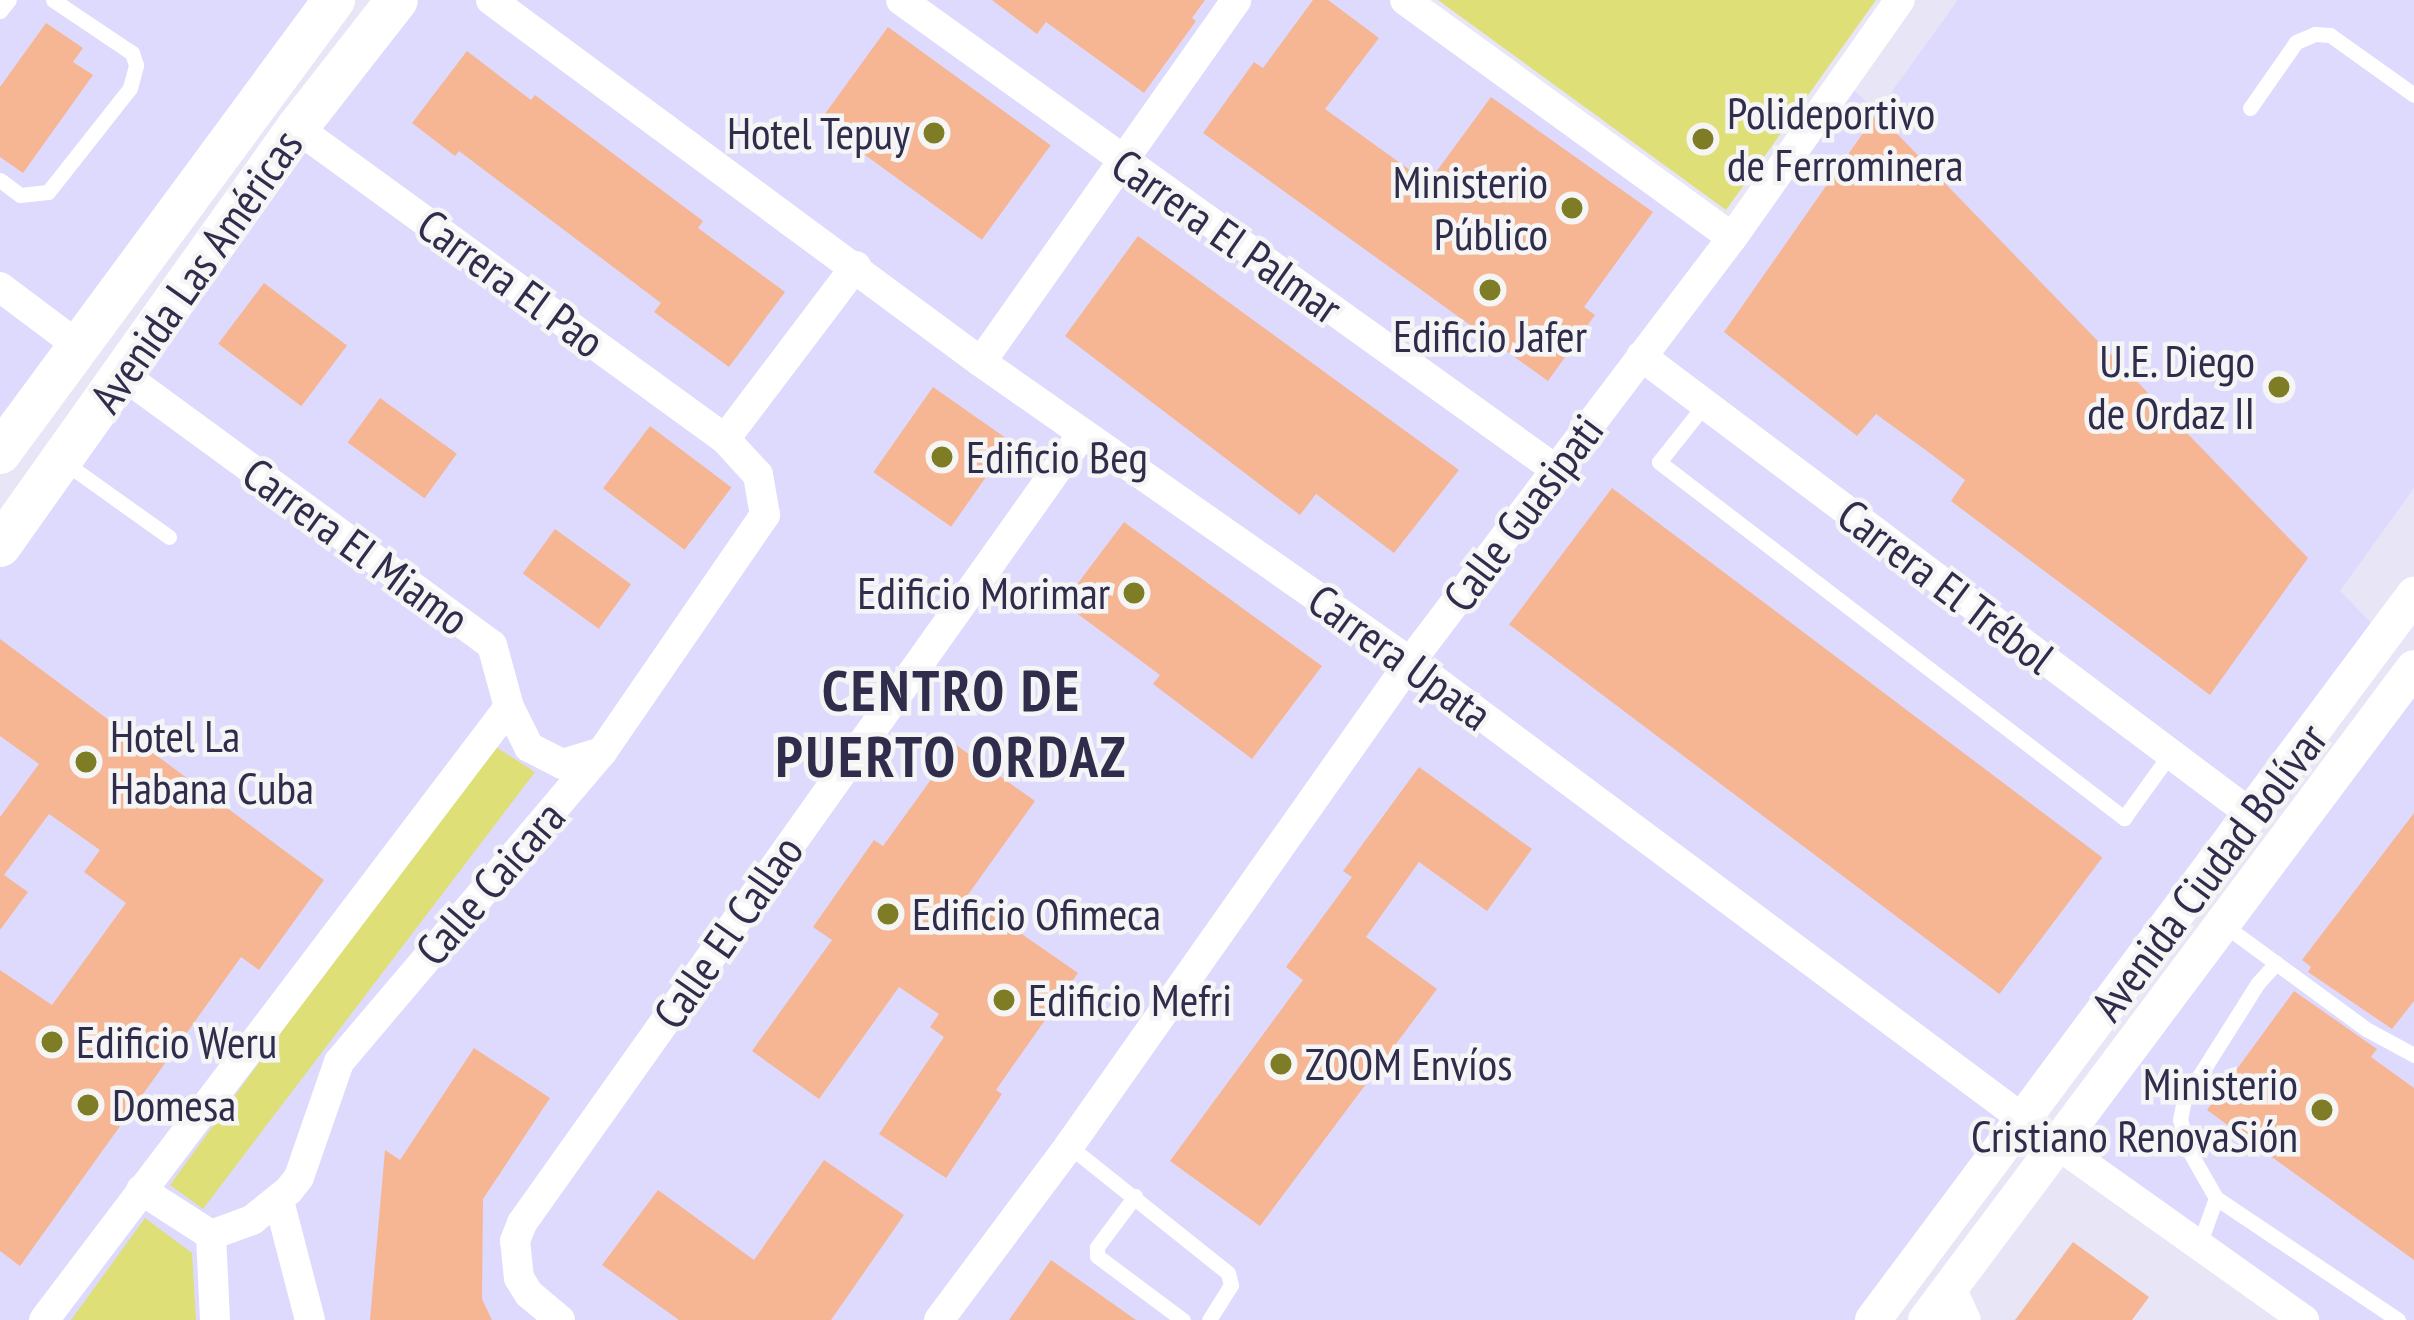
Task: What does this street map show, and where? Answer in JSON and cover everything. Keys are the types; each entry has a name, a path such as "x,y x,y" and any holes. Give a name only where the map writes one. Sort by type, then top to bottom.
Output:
{"main road":[{"name":"Avenida Las Américas","path":"0,453 334,0"},
{"name":"Avenida Las Américas","path":"0,546 297,128 398,0"}],"street":[{"name":"Carrera Upata","path":"491,0 981,362 1410,662 2058,1145 2304,1320"},
{"name":"Carrera El Palmar","path":"901,0 1555,469"},
{"path":"981,362 1236,0"},
{"path":"1405,0 1732,238"},
{"name":"Calle Guasipati","path":"939,1320 1069,1146 1410,662 1732,238 1900,0"},
{"name":"Carrera El Pao","path":"297,128 725,439"},
{"path":"725,439 856,266"},
{"path":"0,287 80,347"},
{"name":"Carrera El Trébol","path":"1641,356 2252,815"},
{"name":"Carrera El Miamo","path":"123,375 492,645 509,707"},
{"name":"Calle El Callao","path":"560,1320 529,1294 514,1260 522,1223 1082,434"},
{"name":"Calle Caicara","path":"279,1201 299,1177 339,1062 602,752 765,515 758,475 725,439"},
{"name":"Avenida Ciudad Bolívar","path":"1873,1320 2414,596"},
{"name":"Avenida Ciudad Bolívar","path":"1926,1320 1958,1304 2058,1145 2414,668"},
{"path":"509,707 529,747 562,764 602,752"},
{"name":"Calle Caicara","path":"44,1320 509,707"},
{"path":"141,1190 211,1235"},
{"path":"211,1235 252,1220 279,1201 310,1320"},
{"path":"211,1235 215,1320"}],"lane":[{"path":"0,11 9,0"},
{"path":"0,180 20,195 48,192 130,88 136,65 131,53 116,38 53,0"},
{"path":"2250,109 2291,47 2315,34 2330,35 2414,94"},
{"path":"1706,404 1659,462 2124,818 2170,754"},
{"path":"61,461 169,537"},
{"path":"2224,925 2366,1029 2414,1055"},
{"path":"2276,963 2258,982 2184,1100 2180,1120 2188,1149 2216,1198 2398,1320"},
{"path":"1069,1146 1228,1273 1231,1285 1208,1320"},
{"path":"1135,1196 1097,1256 1183,1320"},
{"path":"2199,1245 2216,1198"}],"shaded area":[{"path":"0,0 334,0 0,453"},
{"path":"397,0 1405,0 1731,238 1843,80 1877,112 1958,0 2414,0 2414,488 2340,591 2384,636 1873,1320 0,1320 0,540"},
{"name":"Polideportivo de Ferrominera","path":"1438,0 1876,0 1726,210"},
{"path":"2414,668 2414,1320 2304,1320 2058,1145"},
{"path":"491,744 535,772 203,1209 170,1185"},
{"path":"145,1218 192,1253 196,1320 71,1320"}],"building":[{"path":"992,0 1205,0 1192,18 1196,21 1144,93 1046,22 1037,34"},
{"path":"1313,0 1328,0 1379,38 1325,109 1428,183 1491,97 1653,212 1584,307 1595,315 1548,381 1203,133 1254,62 1263,68"},
{"path":"46,23 83,48 73,62 93,75 23,173 0,157 0,87"},
{"name":"Hotel Tepuy","path":"888,27 1051,145 982,240 819,122"},
{"path":"467,51 531,100 535,95 703,221 698,228 785,292 729,367 654,312 661,303 459,151 455,156 412,123"},
{"path":"1877,113 2308,558 2210,695 1951,501 1965,480 1927,451 1876,414 1857,436 1724,332"},
{"path":"1138,236 1459,470 1394,553 1316,494 1300,515 1065,336"},
{"path":"264,283 347,346 301,406 218,344"},
{"name":"Edificio Beg","path":"933,387 1011,441 951,527 873,472"},
{"path":"380,398 457,454 425,498 348,442"},
{"path":"650,426 731,487 685,550 603,488"},
{"path":"1612,488 2102,858 1999,994 1509,625"},
{"path":"1124,522 1322,666 1252,759 1153,684 1160,675 1063,603"},
{"path":"555,529 631,584 599,629 523,573"},
{"path":"0,639 324,880 259,970 241,957 20,1266 0,1251 0,970 52,1005 126,903 84,872 100,850 49,814 4,875 28,892 0,930 0,817 39,764 0,736"},
{"path":"956,745 1035,801 967,896 1078,973 996,1090 1002,1094 946,1178 879,1134 944,1037 930,1027 939,1014 899,987 819,1099 752,1051 832,940 813,927 874,840 883,846"},
{"path":"1419,767 1532,849 1487,911 1419,862 1366,937 1437,989 1260,1226 1170,1161 1303,980 1286,967 1352,877 1343,871"},
{"path":"2414,813 2414,1001 2392,1029 2308,972 2311,967 2302,960"},
{"path":"2294,991 2377,1049 2371,1057 2414,1088 2414,1260 2207,1110"},
{"path":"474,1048 550,1098 483,1199 482,1299 492,1320 370,1320 385,1150 400,1160"},
{"path":"824,1160 904,1215 831,1320 679,1320 602,1265 658,1190 754,1260"},
{"path":"2073,1242 2149,1297 2132,1320 2015,1320"},
{"path":"1051,1260 1136,1320 1009,1320"}],"place":[{"name":"Hotel Tepuy","path":"934,133"},
{"name":"Polideportivo de Ferrominera","path":"1703,139"},
{"name":"Ministerio Público","path":"1572,208"},
{"name":"Edificio Jafer","path":"1490,290"},
{"name":"U.E. Diego de Ordaz II","path":"2279,387"},
{"name":"Edificio Beg","path":"942,457"},
{"name":"Edificio Morimar","path":"1134,593"},
{"name":"Hotel La Habana Cuba","path":"86,762"},
{"name":"Edificio Ofimeca","path":"888,914"},
{"name":"Edificio Mefri","path":"1004,1000"},
{"name":"Edificio Weru","path":"52,1042"},
{"name":"ZOOM Envíos","path":"1281,1064"},
{"name":"Domesa","path":"88,1105"},
{"name":"Ministerio Cristiano RenovaSión","path":"2322,1110"}],"district":[{"name":"CENTRO DE PUERTO ORDAZ","path":"952,724"}]}
